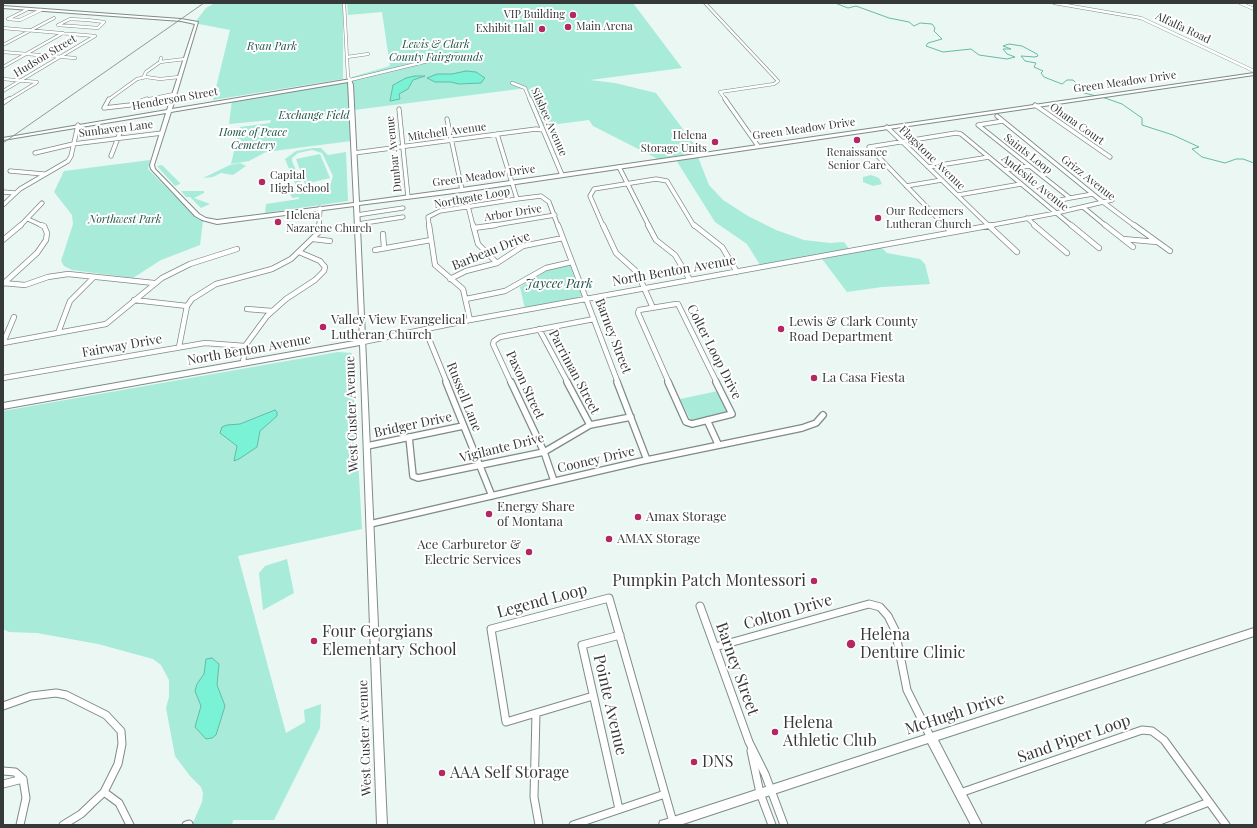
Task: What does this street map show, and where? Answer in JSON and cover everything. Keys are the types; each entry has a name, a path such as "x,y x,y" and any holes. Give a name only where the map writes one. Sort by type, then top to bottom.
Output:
{"main road":[{"path":"3,7 17,3"},
{"path":"3,7 193,21 197,25 162,133"},
{"name":"Green Meadow Drive","path":"162,133 152,167 197,215 208,220 230,221 357,202 462,190 1254,72"},
{"name":"Henderson Street","path":"3,139 78,125 350,80"},
{"name":"West Custer Avenue","path":"350,80 358,224 382,825"},
{"name":"North Benton Avenue","path":"3,406 363,342"},
{"name":"McHugh Drive","path":"669,824 1254,632"},
{"path":"931,738 977,825"}],"street":[{"name":"West Custer Avenue","path":"344,3 347,57 350,80"},
{"path":"705,3 778,81 774,84 720,92 758,146"},
{"name":"Alfalfa Road","path":"1054,3 1141,18 1254,72"},
{"path":"1240,3 1254,9"},
{"path":"28,9 8,19 20,20 41,10"},
{"path":"88,20 104,22 98,28 58,25 68,19 88,20 98,14"},
{"path":"3,45 54,18"},
{"path":"3,28 63,33"},
{"path":"3,67 63,33"},
{"name":"Hudson Street","path":"3,91 95,36 63,33"},
{"path":"3,52 75,58"},
{"path":"347,57 368,54"},
{"path":"350,80 457,54"},
{"path":"160,62 161,58"},
{"path":"143,78 146,72 160,62 185,59"},
{"path":"174,94 153,97 130,105 104,108 109,100 135,80 143,78 160,79 180,77"},
{"path":"3,79 36,83 3,103"},
{"name":"Silsbee Avenue","path":"512,83 525,88 562,175"},
{"name":"Ohana Court","path":"1035,105 1110,157"},
{"name":"Dunbar Avenue","path":"399,109 408,196"},
{"name":"Grizz Avenue","path":"996,116 1103,202 1170,251"},
{"path":"447,119 462,190"},
{"name":"Saints Loop","path":"1003,121 978,125 1070,198"},
{"path":"3,205 15,193 68,161 71,156 78,125"},
{"name":"Flagstone Avenue","path":"887,127 1017,252"},
{"name":"Mitchell Avenue","path":"354,153 536,129 543,130"},
{"path":"110,156 121,130"},
{"name":"Sunhaven Lane","path":"35,153 73,144 162,133"},
{"name":"Andesite Avenue","path":"902,141 958,133 1099,248"},
{"path":"497,134 517,199"},
{"path":"902,141 869,147 952,232"},
{"path":"928,166 988,157"},
{"path":"1004,170 1029,166"},
{"path":"619,167 656,240 675,255 690,280"},
{"path":"10,172 45,174"},
{"path":"653,308 634,268 616,253 590,196 594,189 656,179 667,182 696,228 722,247 737,272"},
{"path":"906,186 942,180"},
{"path":"958,195 1021,184"},
{"path":"3,192 15,193"},
{"path":"1061,200 1093,194"},
{"name":"Barney Street","path":"517,199 535,196 547,198 648,460"},
{"name":"Northgate Loop","path":"470,320 463,289 439,270 436,265 428,220 430,215 440,211 517,199"},
{"name":"North Benton Avenue","path":"363,342 470,320 1083,208 1112,200"},
{"path":"3,240 28,219 42,203"},
{"path":"468,206 478,245 497,263"},
{"path":"179,347 187,306 192,300 208,288 231,279 272,270 283,264 299,252 319,232 320,208"},
{"path":"357,215 403,208"},
{"path":"1083,208 1133,247"},
{"name":"Arbor Drive","path":"474,228 554,215"},
{"path":"358,224 403,217"},
{"path":"1027,218 1066,254"},
{"path":"3,283 37,253 46,240 47,233 44,226 28,219"},
{"path":"383,234 384,248"},
{"name":"Barbeau Drive","path":"450,279 466,271 497,263 525,246 563,238"},
{"path":"313,239 330,241"},
{"path":"1123,239 1158,242"},
{"path":"375,250 431,240"},
{"path":"3,343 106,324 154,283 190,264 237,249"},
{"path":"243,363 245,346 272,311 286,299 315,280 324,272 325,267 320,261 299,252"},
{"path":"466,299 505,291 546,268 572,262"},
{"path":"3,283 25,285 48,277 68,274 154,283"},
{"path":"58,333 70,301 94,277"},
{"path":"134,300 187,306"},
{"name":"Colter Loop Drive","path":"678,304 732,414 692,424 686,422 638,312 639,310 653,308 678,304"},
{"path":"247,309 272,311"},
{"path":"3,343 14,317"},
{"path":"539,329 594,319"},
{"name":"Russell Lane","path":"425,329 492,496"},
{"name":"Paxon Street","path":"539,329 495,338 493,344 544,452 554,481"},
{"name":"Parriman Street","path":"539,329 590,425"},
{"name":"Fairway Drive","path":"3,378 205,343 245,346"},
{"name":"Cooney Drive","path":"370,524 718,444 808,426 820,420 823,415"},
{"name":"Vigilante Drive","path":"409,437 413,476 415,478 544,452 590,425 631,417"},
{"path":"707,420 718,444"},
{"name":"Bridger Drive","path":"367,446 463,426"},
{"name":"Legend Loop","path":"536,713 506,722 491,629 609,598 665,794 669,824"},
{"name":"Colton Drive","path":"714,647 869,604 880,607 888,616 898,643 907,690 931,738"},
{"name":"Barney Street","path":"700,606 749,742"},
{"name":"Pointe Avenue","path":"619,809 582,645 620,635"},
{"path":"3,706 31,696 56,693 66,695 86,704 114,722 120,731 122,744 118,764 104,792 81,814 63,825"},
{"path":"539,825 534,798 536,713 593,696"},
{"name":"Sand Piper Loop","path":"960,793 1142,730 1152,732 1164,740 1226,825"},
{"path":"749,742 772,790 784,825"},
{"path":"749,742 760,794 772,825"},
{"path":"3,771 14,772 21,776 25,784 26,798 20,825"},
{"path":"3,784 23,779"},
{"path":"104,792 119,803 130,825"},
{"path":"573,825 665,794"},
{"path":"1149,825 1209,802"}],"green space":[{"name":"Ryan Park","path":"215,3 343,3 343,79 213,100 230,30 199,24 196,21 206,8"},
{"name":"Lewis & Clark County Fairgrounds","path":"347,3 633,3 682,68 590,80 615,83 656,93 700,152 658,159 593,126 589,120 543,126 527,88 354,110 352,77 390,66 382,12 348,15"},
{"name":"Exchange Field","path":"347,82 349,86 351,141 266,152 249,161 231,164 240,127 270,123 271,120 229,124 232,100"},
{"path":"321,148 328,155 346,152 348,201 265,213 266,204 299,199 299,197 292,198 289,190 298,190 285,159 296,151","holes":["312,150 322,153 333,176 331,183 319,188 309,188 303,186 292,158 298,153"]},
{"path":"320,154 330,178 305,184 296,159"},
{"path":"698,157 709,185 723,200 748,216 776,230 804,240 830,243 844,242 849,249 760,265 747,244 715,222 676,160"},
{"name":"Northwest Park","path":"150,160 148,169 197,218 203,221 200,245 161,260 133,278 72,270 64,266 61,261 73,224 72,215 54,192 64,171"},
{"path":"240,163 246,166 233,175 221,173 213,177 203,178 230,165"},
{"path":"162,165 180,184 175,186 157,166"},
{"path":"871,175 879,178 882,184 873,186 863,182 863,177"},
{"path":"181,191 204,191 204,193 194,198 210,204 201,208 190,197 186,197"},
{"path":"881,247 887,253 920,259 925,264 930,284 882,287 847,292 822,259"},
{"name":"Jaycee Park","path":"570,265 582,296 525,309 520,287 549,269"},
{"path":"338,352 352,353 362,529 238,556 286,733 305,722 304,710 321,704 320,728 274,820 233,820 232,825 192,825 202,802 203,793 201,787 190,776 175,756 166,708 169,697 169,680 161,665 153,659 98,644 37,633 9,632 3,629 3,411"},
{"path":"718,391 728,412 692,421 680,399"},
{"path":"287,559 294,593 263,610 259,573 265,566"}],"shaded area":[{"path":"466,71 476,72 485,78 481,83 459,84 451,82 435,82 427,78 437,74 452,74"},
{"path":"425,76 413,80 408,89 399,94 400,99 390,101 393,85 406,78"},
{"path":"275,410 277,412 277,416 260,431 257,447 234,461 237,446 220,433 222,427 240,424"},
{"path":"212,658 219,664 217,685 225,706 216,735 212,738 206,739 195,727 201,706 195,691 197,684 204,674 206,659"}],"waterway":[{"path":"835,3 848,8 856,6 889,18 909,22 914,26 920,23 932,24 935,28 934,31 942,39 928,43 926,46 943,52 971,49 979,55 1007,59 1015,57 1007,54 1003,49 1011,49 1003,46 1009,44 1022,46 1037,54 1038,56 1035,57 1021,56 1025,61 1036,63 1034,67 1043,71 1041,73 1044,77 1062,84 1067,80 1073,80 1076,83 1073,90 1096,96"},
{"path":"1102,97 1122,104 1142,118 1142,125 1173,135 1199,147 1192,149 1202,157 1225,163 1236,159 1243,159 1254,163"}],"railway":[{"path":"3,143 204,3"}],"place":[{"name":"VIP Building","path":"573,15"},
{"name":"Main Arena","path":"568,27"},
{"name":"Exhibit Hall","path":"542,29"},
{"name":"Renaissance Senior Care","path":"857,140"},
{"name":"Helena Storage Units","path":"715,142"},
{"name":"Capital High School","path":"262,182"},
{"name":"Our Redeemers Lutheran Church","path":"878,218"},
{"name":"Helena Nazarene Church","path":"278,222"},
{"name":"Valley View Evangelical Lutheran Church","path":"323,327"},
{"name":"Lewis & Clark County Road Department","path":"781,329"},
{"name":"La Casa Fiesta","path":"814,378"},
{"name":"Energy Share of Montana","path":"489,514"},
{"name":"Amax Storage","path":"638,517"},
{"name":"AMAX Storage","path":"609,539"},
{"name":"Ace Carburetor & Electric Services","path":"529,552"},
{"name":"Pumpkin Patch Montessori","path":"814,581"},
{"name":"Four Georgians Elementary School","path":"314,641"},
{"name":"Helena Denture Clinic","path":"851,644"},
{"name":"Helena Athletic Club","path":"775,732"},
{"name":"DNS","path":"694,762"},
{"name":"AAA Self Storage","path":"442,773"}],"park label":[{"name":"Home of Peace Cemetery","path":"253,139"}]}
